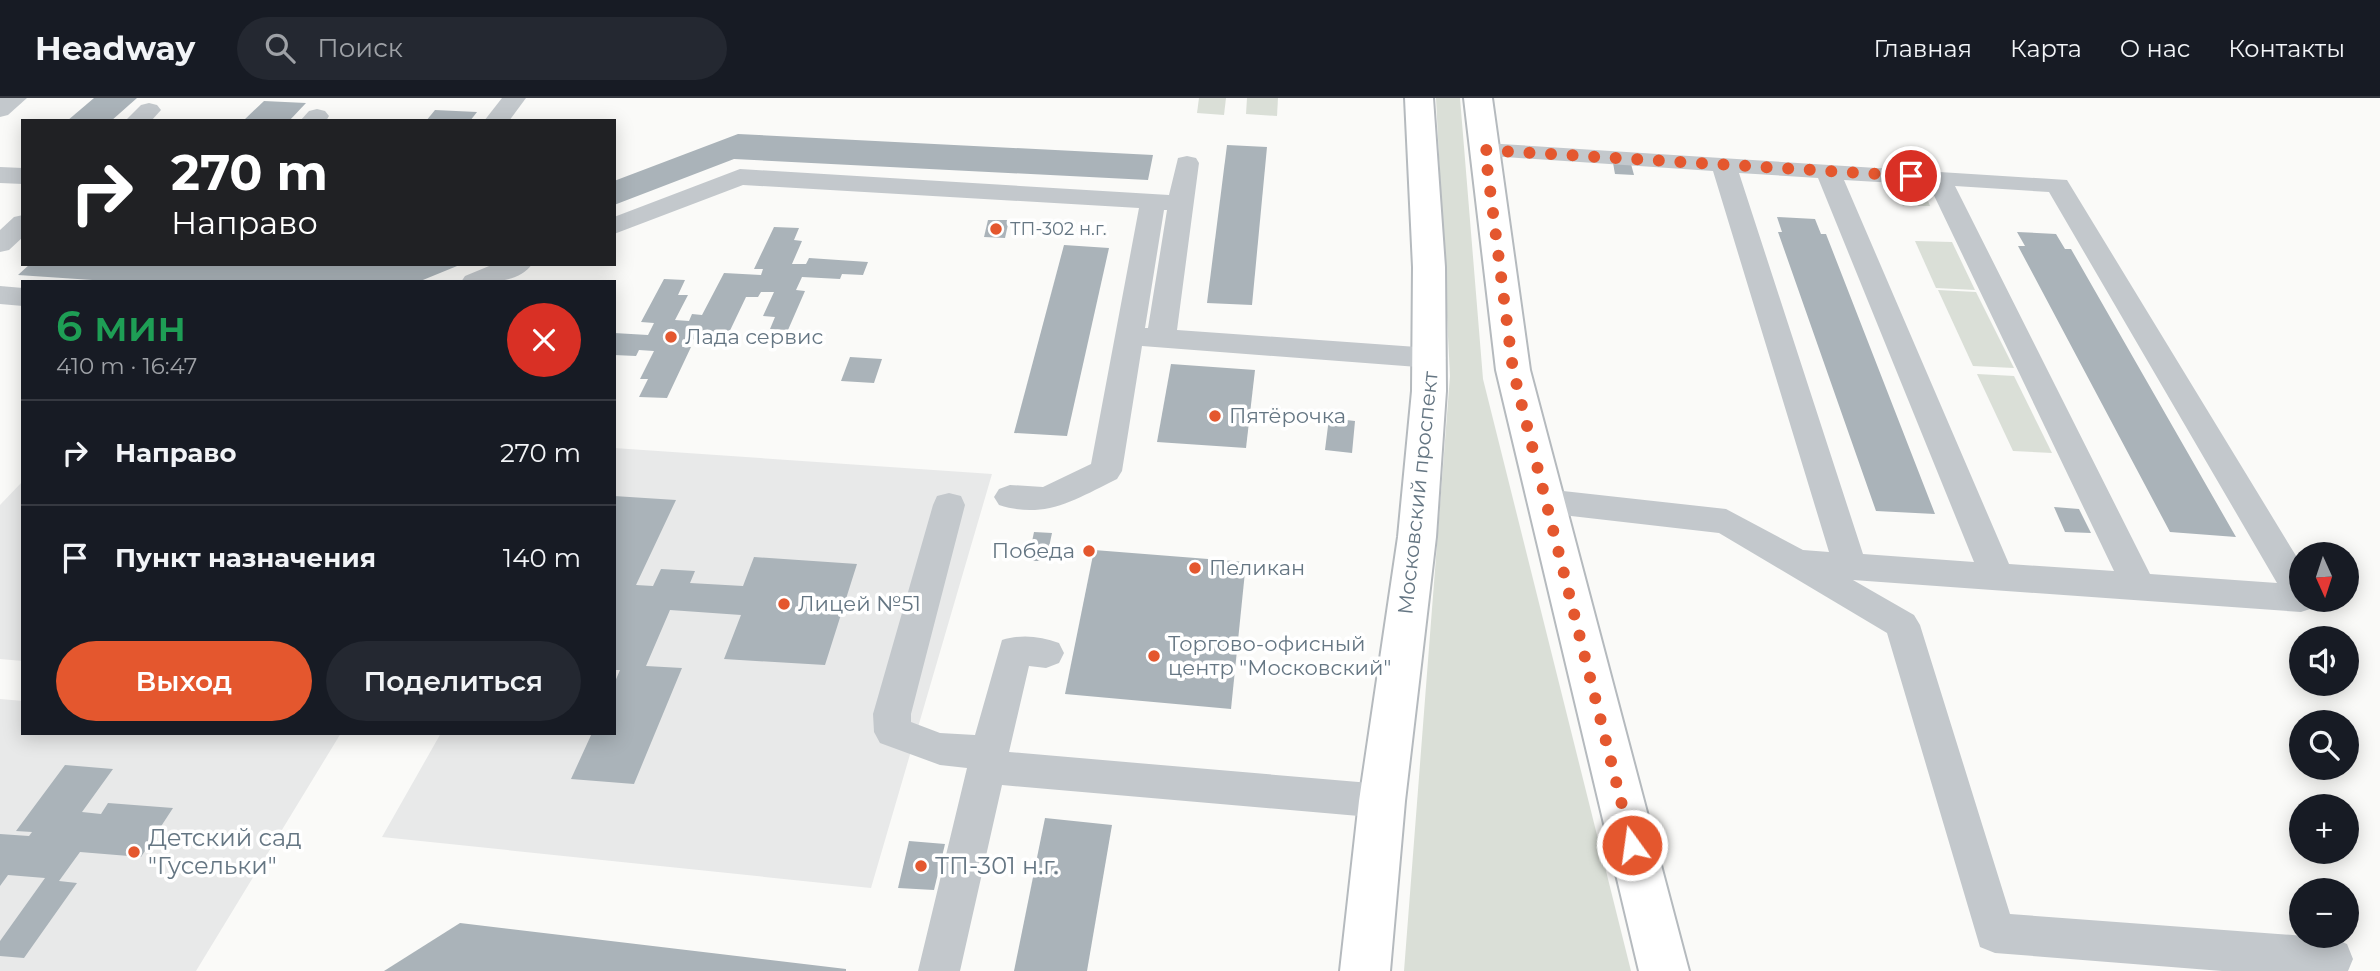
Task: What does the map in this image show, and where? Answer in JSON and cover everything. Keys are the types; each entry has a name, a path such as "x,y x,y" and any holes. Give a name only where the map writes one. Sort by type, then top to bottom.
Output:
{"main road":[{"name":"Московский проспект","path":"1365,971 1382,801 1417,537 1431,359 1429,253 1419,98"},
{"path":"1478,98 1513,370 1664,971"}],"street":[{"path":"0,110 15,98"},
{"path":"499,119 514,98"},
{"path":"1485,150 2058,185 2289,573"},
{"path":"1010,497 1046,499 1106,471 1130,336 1167,202 1187,163"},
{"path":"1724,165 1850,566"},
{"path":"1828,171 1997,577"},
{"path":"0,175 21,176"},
{"path":"616,225 740,177 1167,202"},
{"path":"1938,178 2139,587"},
{"path":"1161,339 1167,202"},
{"path":"0,244 21,225"},
{"path":"480,280 514,266"},
{"path":"0,295 21,297"},
{"path":"1130,336 1431,359"},
{"path":"1545,501 1727,521 1902,625 1995,933 2332,959"},
{"path":"949,505 892,713 893,732 940,749 988,760 1382,801"},
{"path":"1798,563 2289,597"},
{"path":"939,971 1014,650 1046,653"}],"shaded area":[{"path":"1199,98 1226,98 1224,115 1197,113"},
{"path":"1247,98 1278,98 1277,116 1246,114"},
{"path":"1436,98 1460,98 1483,379 1631,971 1404,971 1450,376"},
{"path":"1900,187 1924,191 1930,206 1903,206 1895,193"},
{"path":"1915,241 1952,242 1975,290 1936,288"},
{"path":"1938,290 1976,292 2014,368 1973,366"},
{"path":"1977,374 2014,376 2052,453 2013,451"},
{"name":"Лицей №51","path":"616,448 992,474 871,888 382,837 440,735 616,735"},
{"path":"21,483 21,661 0,659 0,505"},
{"name":"Детский сад \"Гусельки\"","path":"0,699 21,701 21,735 340,735 196,971 0,971"}],"building":[{"path":"94,98 137,98 113,119 69,119"},
{"path":"264,101 306,103 291,119 245,119"},
{"path":"435,110 477,112 472,119 428,119"},
{"path":"738,134 1153,155 1148,180 734,159 616,204 616,180"},
{"path":"1227,145 1267,147 1252,305 1207,303"},
{"path":"1613,163 1631,164 1634,175 1615,174"},
{"path":"1777,217 1815,219 1821,234 1826,234 1935,514 1876,511 1778,232 1782,232"},
{"name":"ТП-302 н.г.","path":"988,220 1009,220 1005,238 984,237"},
{"path":"774,227 799,228 794,240 802,241 792,264 806,264 809,258 868,262 863,275 842,274 840,279 802,277 796,290 805,291 788,330 770,329 775,317 763,316 774,292 761,292 758,297 746,297 725,341 686,339 682,347 691,347 667,398 639,397 648,379 640,379 654,351 639,350 636,356 616,355 616,333 648,335 654,323 641,322 664,279 685,280 678,295 688,295 675,320 689,321 692,314 702,315 724,273 761,275 763,269 754,269"},
{"path":"2017,232 2056,234 2065,249 2071,249 2236,537 2170,532 2018,246 2025,246"},
{"path":"1064,245 1109,248 1067,436 1014,433"},
{"path":"28,266 457,266 423,280 92,280 18,275"},
{"path":"850,357 882,359 874,383 841,381"},
{"path":"1171,364 1255,370 1246,448 1157,442"},
{"path":"1329,418 1355,421 1352,453 1325,450"},
{"path":"616,496 676,500 636,585 653,586 661,569 695,571 690,583 743,586 754,557 857,564 825,665 724,659 741,615 670,610 646,666 682,668 634,784 571,779 591,735 616,735 616,679 620,670 616,670"},
{"path":"2054,507 2079,509 2091,533 2065,532"},
{"path":"1034,532 1052,533 1046,561 1028,561"},
{"name":"Торгово-офисный центр \"Московский\"","path":"1094,550 1246,562 1231,709 1065,694"},
{"path":"65,765 113,769 82,812 101,814 108,803 173,808 141,857 80,852 59,881 77,883 24,958 0,956 0,941 45,878 8,875 0,886 0,834 29,836 32,832 16,831"},
{"path":"1045,818 1112,825 1087,971 1014,971"},
{"name":"ТП-301 н.г.","path":"909,841 945,844 934,890 898,888"},
{"path":"460,923 846,969 846,971 384,971"}],"place":[{"name":"ТП-302 н.г.","path":"996,229"},
{"name":"Лада сервис","path":"671,337"},
{"name":"Пятёрочка","path":"1215,416"},
{"name":"Победа","path":"1089,551"},
{"name":"Пеликан","path":"1195,568"},
{"name":"Лицей №51","path":"784,604"},
{"name":"Торгово-офисный центр \"Московский\"","path":"1154,656"},
{"name":"Детский сад \"Гусельки\"","path":"134,852"},
{"name":"ТП-301 н.г.","path":"921,866"}],"route":[{"path":"1632,845 1513,370 1485,150 1911,176"}]}
